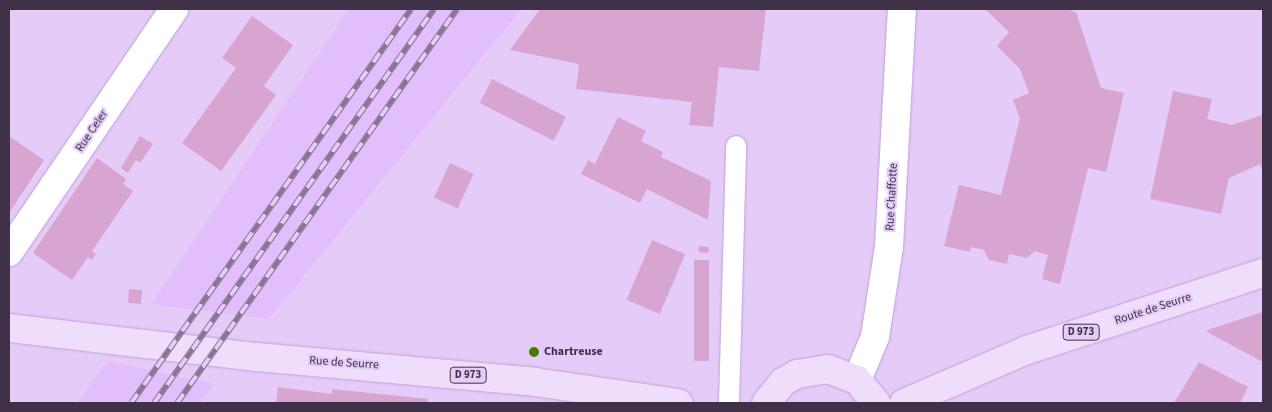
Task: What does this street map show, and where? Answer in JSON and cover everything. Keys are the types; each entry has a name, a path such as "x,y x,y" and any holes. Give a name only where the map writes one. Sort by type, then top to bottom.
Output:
{"main road":[{"name":"Route de Seurre","path":"904,403 1027,350 1263,273"},
{"name":"Rue de Seurre","path":"9,328 257,357 535,382 678,403"},
{"path":"766,403 783,382 812,370 843,372 857,380 876,403"}],"street":[{"name":"Rue Celer","path":"9,252 174,9"},
{"name":"Rue Chaffotte","path":"857,380 874,337 889,247 902,9"}],"lane":[{"path":"729,403 736,146"}],"shaded area":[{"path":"349,9 521,9 269,319 151,304"},
{"path":"107,361 214,384 200,403 77,403"}],"building":[{"path":"540,9 766,9 759,71 719,67 713,127 689,125 692,102 576,89 579,64 510,50"},
{"path":"985,9 1064,9 1076,12 1101,88 1124,93 1106,172 1088,168 1060,284 1042,279 1048,255 1035,251 1027,258 1009,254 1007,264 989,260 984,250 971,247 970,252 944,246 959,185 1001,195 1020,118 1013,100 1029,93 1020,69 997,46 1009,32"},
{"path":"252,16 293,45 264,86 276,95 221,171 182,143 236,68 222,58"},
{"path":"492,79 566,117 554,141 480,103"},
{"path":"1173,91 1212,99 1207,119 1232,125 1263,115 1263,172 1260,164 1229,178 1221,214 1150,199"},
{"path":"618,117 646,131 641,141 663,152 661,157 711,181 708,220 647,189 640,203 581,174 588,160 595,164"},
{"path":"9,136 44,160 9,213"},
{"path":"140,136 153,144 140,163 136,160 128,173 121,168"},
{"path":"97,158 126,179 123,184 133,191 92,251 96,254 92,260 88,257 72,280 33,253"},
{"path":"450,163 474,174 458,208 434,197"},
{"path":"652,240 685,254 660,314 627,300"},
{"path":"699,246 709,247 708,253 698,252"},
{"path":"694,260 709,260 709,361 694,361"},
{"path":"129,289 142,290 141,304 128,303"},
{"path":"1263,312 1263,362 1207,332 1207,330"},
{"path":"1199,362 1248,387 1240,403 1174,403"},
{"path":"278,387 332,394 332,389 428,399 428,403 276,403"}],"railway":[{"path":"131,403 411,9"},
{"path":"154,403 434,9"},
{"path":"177,403 457,9"}],"place":[{"name":"Chartreuse","path":"534,352"}]}
